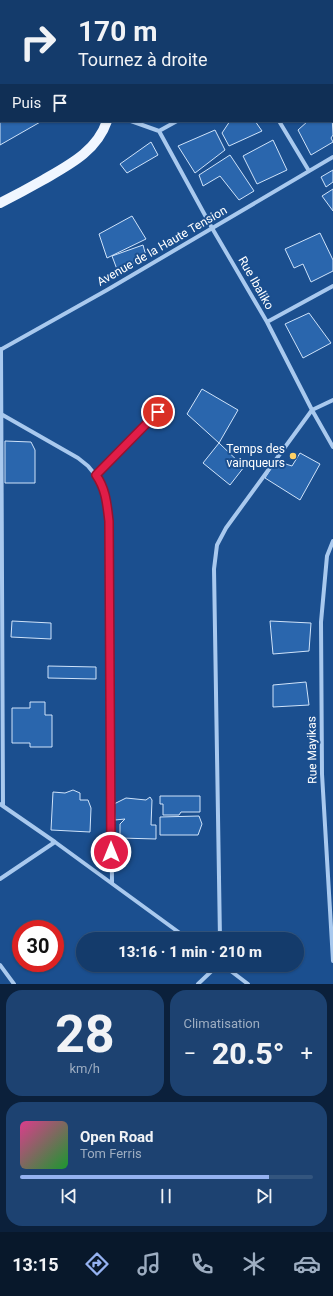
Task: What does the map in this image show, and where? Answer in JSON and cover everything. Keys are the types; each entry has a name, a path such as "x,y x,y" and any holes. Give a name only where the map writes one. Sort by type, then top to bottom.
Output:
{"main road":[{"path":"0,203 80,158 93,146 104,130 107,122"}],"street":[{"path":"134,122 159,131 175,122"},
{"path":"280,122 309,171"},
{"name":"Rue Ibaliko","path":"159,131 212,228 267,322 312,410 333,447"},
{"name":"Avenue de la Haute Tension","path":"1,350 107,290 333,157"},
{"path":"267,322 333,286"},
{"path":"1,350 2,805 178,932"},
{"path":"220,932 214,569 217,545 226,528 312,410 333,400"},
{"path":"96,475 158,412"},
{"path":"1,414 78,458 96,475 105,492 109,521 112,883"},
{"name":"Rue Mayikas","path":"333,541 327,556 321,630 322,774 333,961"},
{"path":"0,879 55,842"},
{"path":"0,965 14,984"},
{"path":"198,984 211,972"},
{"path":"232,972 248,984"}],"building":[{"path":"0,122 40,122 0,145"},
{"path":"229,122 256,122 262,131 229,146 222,133"},
{"path":"307,122 332,122 333,135 331,138 333,142 311,155 298,130"},
{"path":"215,130 225,150 195,173 178,146"},
{"path":"273,140 287,170 257,184 243,156"},
{"path":"151,142 158,155 127,173 120,164"},
{"path":"230,155 254,191 239,200 220,176 203,186 199,175"},
{"path":"333,170 333,182 326,187 321,177"},
{"path":"333,189 333,211 322,196"},
{"path":"132,216 146,239 107,258 99,234"},
{"path":"320,233 333,260 333,271 311,282 303,264 294,268 285,249"},
{"path":"143,245 146,256 118,272 112,256"},
{"path":"309,313 331,343 303,358 285,324"},
{"path":"202,389 238,410 219,443 187,414"},
{"path":"5,441 31,442 35,450 35,483 5,483"},
{"path":"219,443 244,467 230,485 203,463"},
{"path":"300,453 320,464 300,500 265,478 276,461 292,466"},
{"path":"12,621 51,623 51,639 11,637"},
{"path":"270,621 311,623 309,651 273,654"},
{"path":"48,666 96,667 96,679 48,678"},
{"path":"306,682 309,705 273,707 273,685"},
{"path":"30,702 45,702 45,715 52,715 52,747 30,747 30,743 12,743 12,708 30,708"},
{"path":"73,790 80,793 80,800 88,800 91,808 90,832 51,830 53,792 65,793"},
{"path":"160,796 200,796 200,812 181,812 179,815 163,815 163,804 160,804"},
{"path":"150,797 152,800 151,825 156,825 156,839 120,838 120,824 125,819 115,820 114,804 126,798 146,800"},
{"path":"199,816 202,824 198,835 160,835 160,817"}],"place":[{"name":"Temps des vainqueurs","path":"293,456"}],"route":[{"path":"111,852 109,521 105,492 96,475 158,412"}]}
